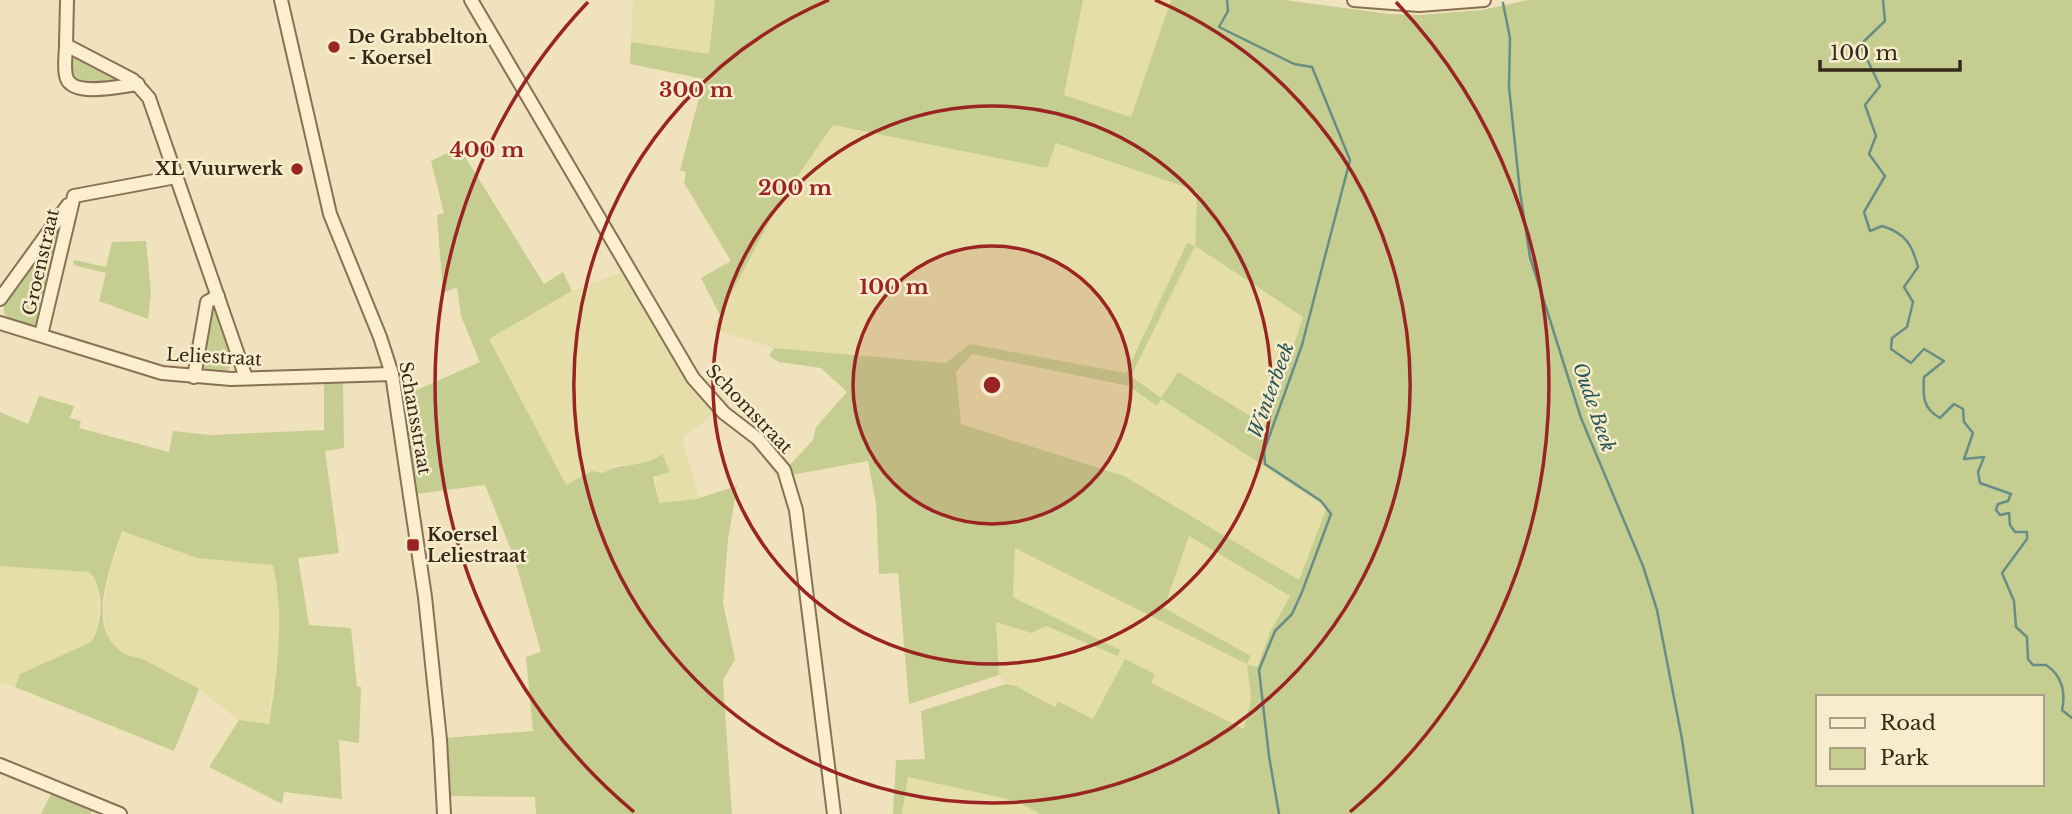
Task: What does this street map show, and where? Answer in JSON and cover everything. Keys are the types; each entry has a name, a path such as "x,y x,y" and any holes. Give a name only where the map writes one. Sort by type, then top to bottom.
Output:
{"street":[{"path":"67,0 66,75 70,83 78,88 95,90 138,84"},
{"name":"Schansstraat","path":"281,0 330,214 380,337 392,374 425,597 440,740 444,814"},
{"name":"Schomstraat","path":"471,0 693,378 724,413 758,439 784,470 796,509 834,814"},
{"path":"1354,0 1419,5 1484,0"},
{"path":"66,45 138,84 149,98 246,378"},
{"name":"Groenstraat","path":"0,299 75,196 176,177"},
{"name":"Groenstraat","path":"41,335 75,196"},
{"path":"194,377 207,302 218,296"},
{"name":"Leliestraat","path":"0,323 162,373 246,378 392,374"},
{"path":"0,765 120,814"}],"shaded area":[{"path":"633,0 715,0 709,54 631,42"},
{"path":"1083,0 1171,0 1132,117 1064,95"},
{"path":"833,125 1047,168 1055,143 1197,191 1195,246 1303,317 1267,426 1178,372 1161,399 1327,507 1299,580 1124,476 961,424 956,372 972,354 1128,387 1157,405 1161,398 1131,375 1194,247 1187,243 1126,373 970,344 946,363 774,348 712,329 779,203"},
{"path":"624,271 687,378 715,413 682,438 699,498 696,499 658,503 654,460 642,465 616,465 603,473 592,471 566,486 489,339 572,291"},
{"path":"123,531 197,558 273,564 278,588 279,643 268,724 241,722 199,689 138,657 124,654 108,639 103,611 109,574"},
{"path":"1189,535 1290,596 1271,630 1257,667 1247,664 1251,698 1245,729 1151,683 1155,674 1105,698 1093,719 1059,701 1056,707 1016,686 1006,684 999,675 996,622 1031,633 1046,626 1120,650 1013,597 1015,548 1246,663 1164,608"},
{"path":"0,566 89,572 99,586 98,623 91,642 20,674 15,687 0,682"},
{"path":"908,777 1016,801 1040,814 902,814"}],"green space":[{"path":"715,0 1083,0 1064,95 1131,117 1171,0 1284,0 1389,14 1420,15 1482,10 1528,0 2072,0 2072,814 1040,814 1016,801 908,777 902,814 893,814 896,760 925,759 921,711 1006,684 1016,686 1055,707 1058,701 1093,719 1125,659 1155,674 1151,683 1244,729 1251,698 1247,664 1015,548 1013,597 1120,650 1118,656 1046,626 1031,633 996,622 999,675 909,704 898,573 879,574 876,504 868,461 791,475 787,468 813,440 816,427 847,392 821,368 779,362 769,356 774,348 946,363 970,344 1126,373 1187,243 1195,246 1197,191 1056,143 1047,168 833,125 779,203 720,315 701,278 731,261 684,183 686,172 680,170 704,79 630,64 631,42 709,54","holes":["1195,246 1303,317 1267,426 1178,372 1161,398 1131,376","972,354 1128,386 1157,406 1161,399 1327,507 1299,580 1124,476 961,424 956,372","1189,536 1290,596 1271,630 1257,667 1247,664 1251,656 1164,608"]},
{"path":"75,57 118,78 116,83 78,84 71,77 70,65"},
{"path":"459,147 544,284 563,272 572,291 489,339 566,485 592,471 603,473 618,467 648,462 662,454 670,472 653,477 659,503 696,499 737,486 728,539 723,603 735,659 723,680 732,814 536,814 535,797 450,796 445,738 533,731 526,657 541,652 514,557 485,485 416,494 403,396 480,362 461,316 457,287 443,293 437,215 444,213 431,161"},
{"path":"57,237 59,240 38,324 28,326 14,322 4,313 4,306 50,238"},
{"path":"146,241 151,292 148,319 99,301 106,273 73,265 74,260 106,267 112,242"},
{"path":"211,307 216,309 234,361 226,373 209,371 201,366"},
{"path":"324,381 343,381 344,448 325,451 339,553 298,558 309,625 351,628 357,686 361,687 359,743 339,740 342,799 284,792 282,804 209,767 239,720 269,724 279,624 273,565 197,558 122,531 104,594 105,627 111,641 124,653 142,659 199,689 174,751 15,687 20,674 91,642 100,616 100,596 89,572 0,566 0,412 28,424 39,396 74,406 70,418 81,421 79,428 169,452 173,431 210,435 324,430"},
{"path":"52,792 93,807 91,814 41,814"}],"waterway":[{"name":"Winterbeek","path":"1227,0 1228,11 1219,27 1294,64 1312,67 1350,160 1302,345 1264,451 1265,464 1321,501 1331,514 1292,614 1275,631 1259,670 1279,814"},
{"path":"1883,0 1885,21 1860,45 1880,86 1865,105 1876,136 1869,154 1885,176 1864,212 1870,231 1882,226 1906,240 1918,267 1904,287 1913,302 1907,327 1892,338 1891,349 1911,363 1924,349 1944,361 1924,377 1927,405 1940,418 1954,404 1963,409 1964,422 1973,433 1964,459 1984,457 1978,472 1980,483 2011,494 2008,501 1998,504 1996,510 2000,515 2009,513 2010,525 2015,532 2027,532 2027,539 2002,573 2014,601 2016,627 2027,637 2028,659 2033,665 2046,665 2056,674 2063,691 2062,710 2072,718"},
{"name":"Oude Beek","path":"1503,3 1510,38 1509,87 1530,257 1581,418 1643,566 1657,610 1682,739 1693,814"}],"place":[{"name":"De Grabbelton - Koersel","path":"334,47"},
{"name":"XL Vuurwerk","path":"297,169"},
{"name":"Koersel Leliestraat","path":"413,545"}]}
